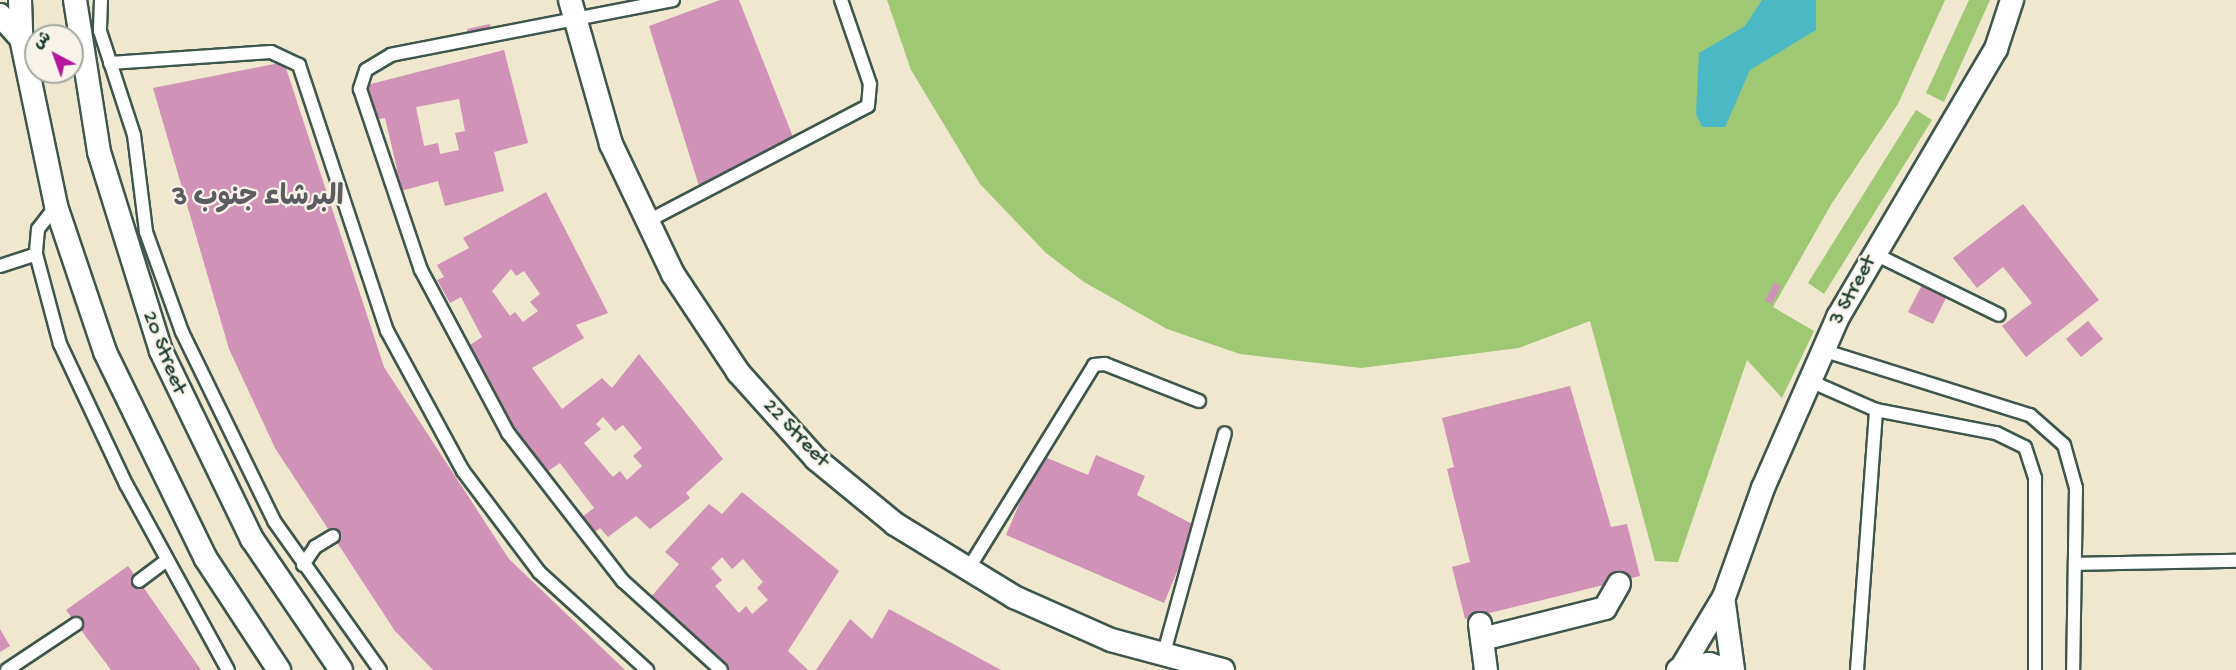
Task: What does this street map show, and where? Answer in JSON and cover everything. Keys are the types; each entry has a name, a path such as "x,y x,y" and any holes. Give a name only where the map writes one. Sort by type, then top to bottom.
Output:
{"street":[{"path":"20,0 21,38 56,206 105,352 158,468 206,559 279,670"},
{"name":"20 Street","path":"75,0 99,152 160,351 252,539 341,670"},
{"name":"3 Street","path":"1680,669 1724,597 1822,350 1873,253 1996,49 2012,0"},
{"name":"22 Street","path":"572,11 611,144 646,222 704,324 776,416 861,497 967,571 1062,621 1163,656 1223,670"},
{"path":"0,15 21,38"},
{"path":"1486,670 1481,632 1605,608 1619,584"},
{"name":"3 Street","path":"1724,597 1723,628 1732,670"},
{"path":"1680,669 1709,664 1727,670"}],"lane":[{"path":"101,0 100,31 134,135 146,232 182,332 228,433 303,565 380,670"},
{"path":"673,0 572,11 375,61 360,89 363,105 420,270 508,433 623,581 721,670"},
{"path":"646,222 868,106 870,84 841,0"},
{"path":"110,63 271,51 299,65 387,331 447,442 513,543 567,600 647,670"},
{"path":"56,206 38,229 36,254 60,344 167,560 228,670"},
{"path":"1873,253 1999,315"},
{"path":"0,266 36,254"},
{"path":"1822,350 2030,415 2049,428 2073,465 2075,564 2073,670"},
{"path":"967,571 1094,365 1106,364 1199,401"},
{"path":"1810,381 1876,410 1995,433 2025,447 2035,478 2035,670"},
{"path":"1857,670 1876,410"},
{"path":"1163,656 1225,433"},
{"path":"303,565 315,548 333,536"},
{"path":"139,581 167,560"},
{"path":"2075,564 2236,561"},
{"path":"7,670 76,624"}],"green space":[{"path":"887,0 1945,0 1898,104 1832,203 1773,307 1814,331 1782,398 1747,360 1678,562 1655,561 1590,321 1519,348 1361,368 1240,354 1167,329 1084,282 1046,253 980,184 911,70"},
{"path":"1969,0 1990,0 1944,102 1926,93"},
{"path":"1916,110 1932,120 1824,294 1808,283"}],"water":[{"path":"1762,0 1816,0 1816,30 1750,70 1725,127 1702,127 1696,114 1699,53 1745,26"}],"building":[{"path":"720,0 739,0 795,142 700,189 649,26"},
{"path":"490,24 492,35 470,40 467,29"},
{"path":"504,50 528,143 494,152 504,191 445,206 438,181 393,193 387,171 397,169 385,118 372,120 363,86","holes":["459,99 465,131 455,133 459,150 440,154 438,143 424,146 416,107"]},
{"path":"284,62 384,367 509,559 625,670 433,670 395,631 275,448 229,349 153,88"},
{"path":"546,192 608,313 576,325 584,338 532,368 562,409 602,378 612,388 639,354 723,459 686,493 690,498 650,529 636,516 608,537 600,528 594,533 582,517 594,508 560,463 541,476 464,349 482,337 461,297 450,303 437,280 444,277 437,265 469,248 463,238","holes":["511,269 516,276 524,271 540,294 530,302 538,311 523,322 515,312 510,316 492,291","603,417 615,431 623,425 642,448 633,456 642,466 627,480 620,471 613,477 584,443 601,429 596,424"]},
{"path":"2023,204 2099,300 2026,357 2002,326 2032,303 2003,267 1977,288 1953,258"},
{"path":"1774,283 1781,286 1772,304 1765,301"},
{"path":"1922,285 1946,298 1933,324 1908,312"},
{"path":"2088,321 2103,339 2081,357 2066,339"},
{"path":"1570,386 1611,527 1627,524 1640,576 1465,619 1452,567 1470,562 1447,469 1454,467 1442,418"},
{"path":"1040,455 1088,475 1096,455 1145,476 1137,495 1196,526 1164,603 1006,535"},
{"path":"742,492 839,571 788,651 808,670 729,670 651,597 679,564 665,552 709,504 722,514","holes":["722,557 732,569 743,559 763,582 757,588 768,600 752,614 746,606 739,613 715,586 722,580 711,568"]},
{"path":"128,566 201,670 111,670 66,610"},
{"path":"889,609 1001,670 816,670 850,619 872,639"},
{"path":"0,629 10,646 0,652"}],"district":[{"name":"البرشاء جنوب 3","path":"258,199"}]}
